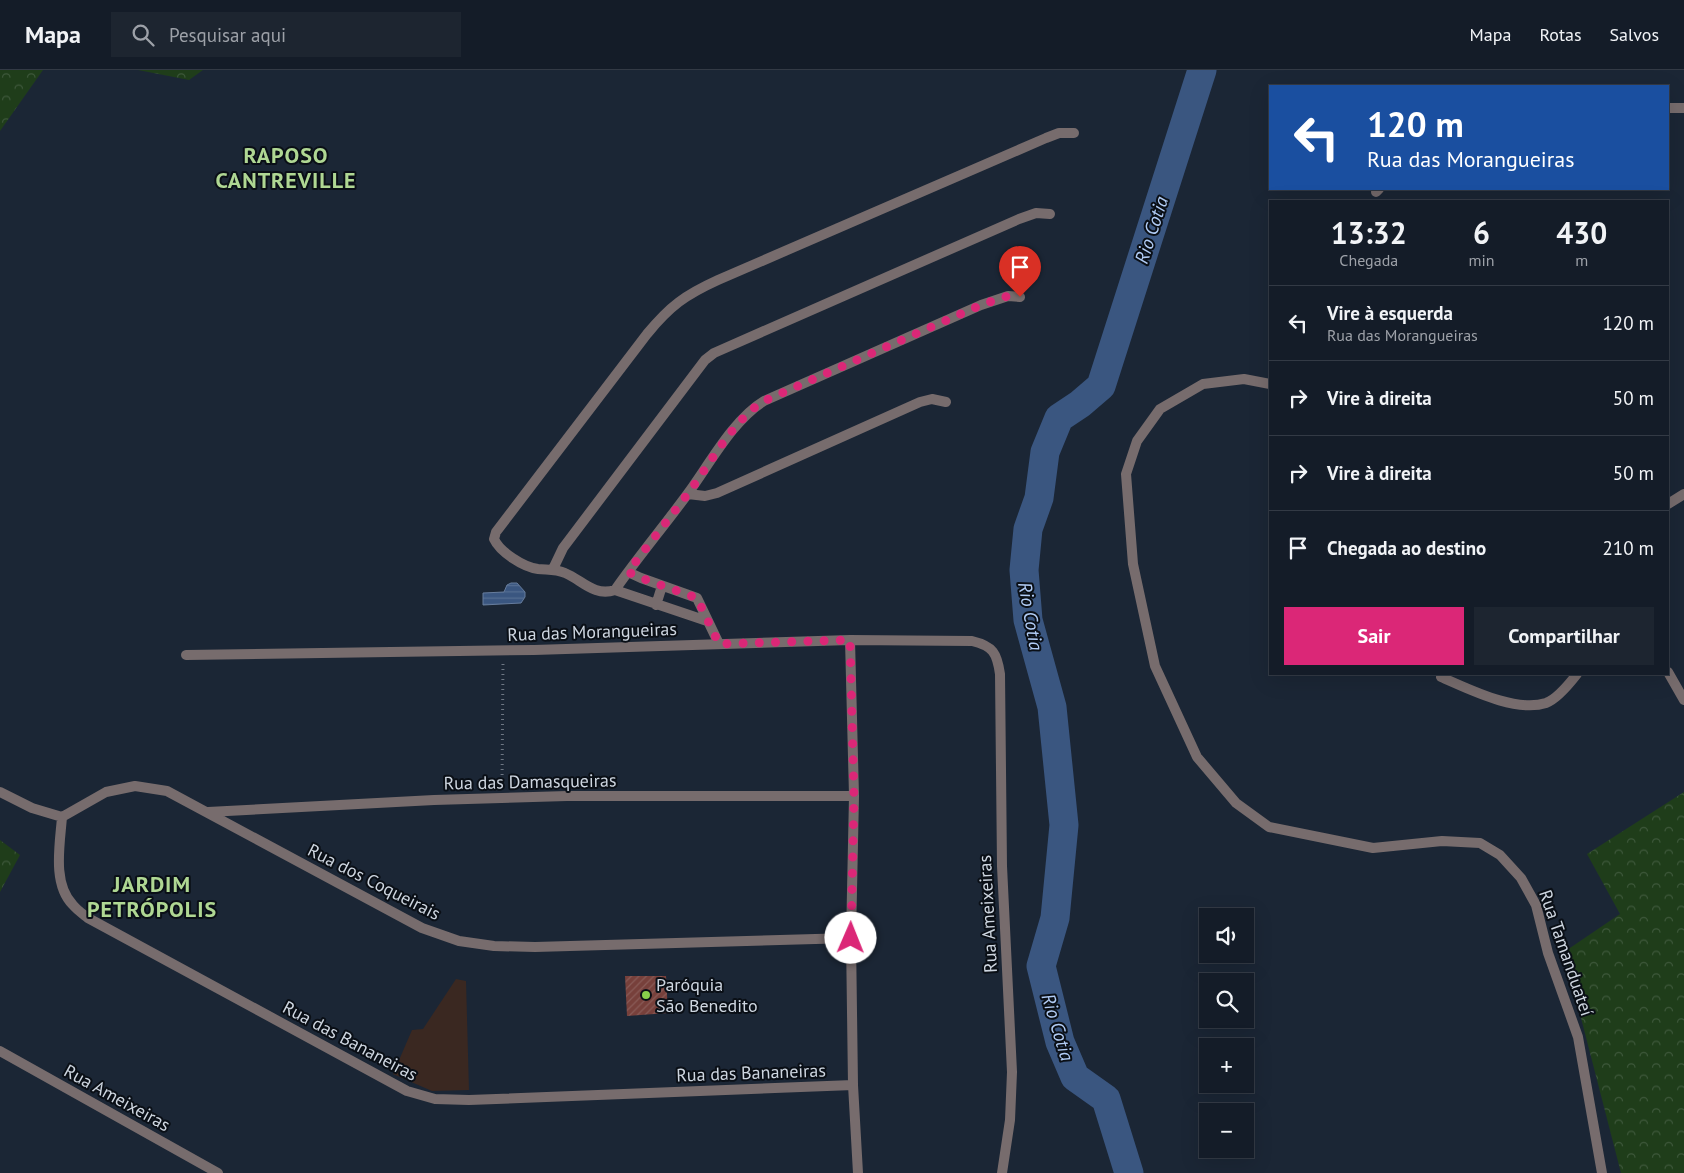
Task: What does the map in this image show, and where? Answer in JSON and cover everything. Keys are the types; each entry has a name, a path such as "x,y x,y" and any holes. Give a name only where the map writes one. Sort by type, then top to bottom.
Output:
{"street":[{"path":"1669,108 1684,108"},
{"path":"1020,297 1008,296 981,305 752,408 741,420 688,494 614,590 607,593 600,592 567,573 553,569 537,569 526,566 497,545 494,539 496,532 647,334 661,316 675,303 692,292 718,280 1046,138 1060,133 1074,133"},
{"path":"553,569 563,548 706,360 714,353 1020,219 1036,213 1050,214"},
{"name":"Rua Tamanduateí","path":"1269,384 1244,378 1203,384 1160,409 1137,441 1126,474 1133,564 1155,666 1197,757 1236,803 1269,827 1374,848 1442,841 1480,843 1500,855 1521,878 1536,905 1548,953 1578,1037 1602,1173"},
{"path":"688,494 705,496 717,493 920,402 932,399 946,402"},
{"path":"1669,503 1684,494"},
{"path":"628,572 697,598 719,644"},
{"path":"656,605 662,586"},
{"path":"614,590 708,621"},
{"path":"850,640 854,796 851,938 853,1085 858,1173"},
{"name":"Rua das Morangueiras","path":"186,655 503,651 850,640 972,641 985,644 995,653"},
{"name":"Rua Ameixeiras","path":"995,653 1000,674 1002,866 1012,1072 1010,1120 1002,1173"},
{"path":"1669,674 1684,700"},
{"path":"1441,677 1490,697 1520,706 1547,703 1567,687 1576,675"},
{"name":"Rua dos Coqueirais","path":"62,817 106,792 135,786 167,791 422,928 459,941 494,946 535,947 851,938"},
{"path":"0,792 32,808 62,817"},
{"name":"Rua das Damasqueiras","path":"206,812 567,796 854,796"},
{"name":"Rua das Bananeiras","path":"62,817 59,878 64,892 72,904 88,918 406,1091 435,1099 468,1100 853,1085"},
{"name":"Rua Ameixeiras","path":"0,1051 218,1173"}],"path":[{"path":"502,798 503,651"}],"shaded area":[{"path":"456,979 466,981 469,1090 432,1091 393,1074 412,1030 423,1029"}],"green space":[{"path":"0,70 43,70 0,131"},
{"path":"138,70 203,70 189,80"},
{"path":"1684,792 1684,1173 1621,1173 1564,952 1620,914 1587,854"},
{"path":"0,840 20,855 0,892"}],"water":[{"path":"517,583 525,592 525,597 521,603 483,605 483,593 504,592 507,585"}],"building":[{"name":"Paróquia São Benedito","path":"625,976 666,976 668,1013 627,1016"}],"waterway":[{"name":"Rio Cotia","path":"1129,1173 1106,1099 1075,1077 1060,1042 1041,966 1055,918 1064,825 1052,707 1028,620 1024,570 1028,529 1039,498 1045,452 1059,418 1080,404 1101,386 1202,70"}],"place":[{"name":"Paróquia São Benedito","path":"646,995"}],"district":[{"name":"RAPOSO CANTREVILLE","path":"286,168"},
{"name":"JARDIM PETRÓPOLIS","path":"152,896"}],"route":[{"path":"851,938 854,796 850,640 719,644 697,598 628,572 688,494 741,420 752,408 981,305 1008,296 1020,297"}]}
